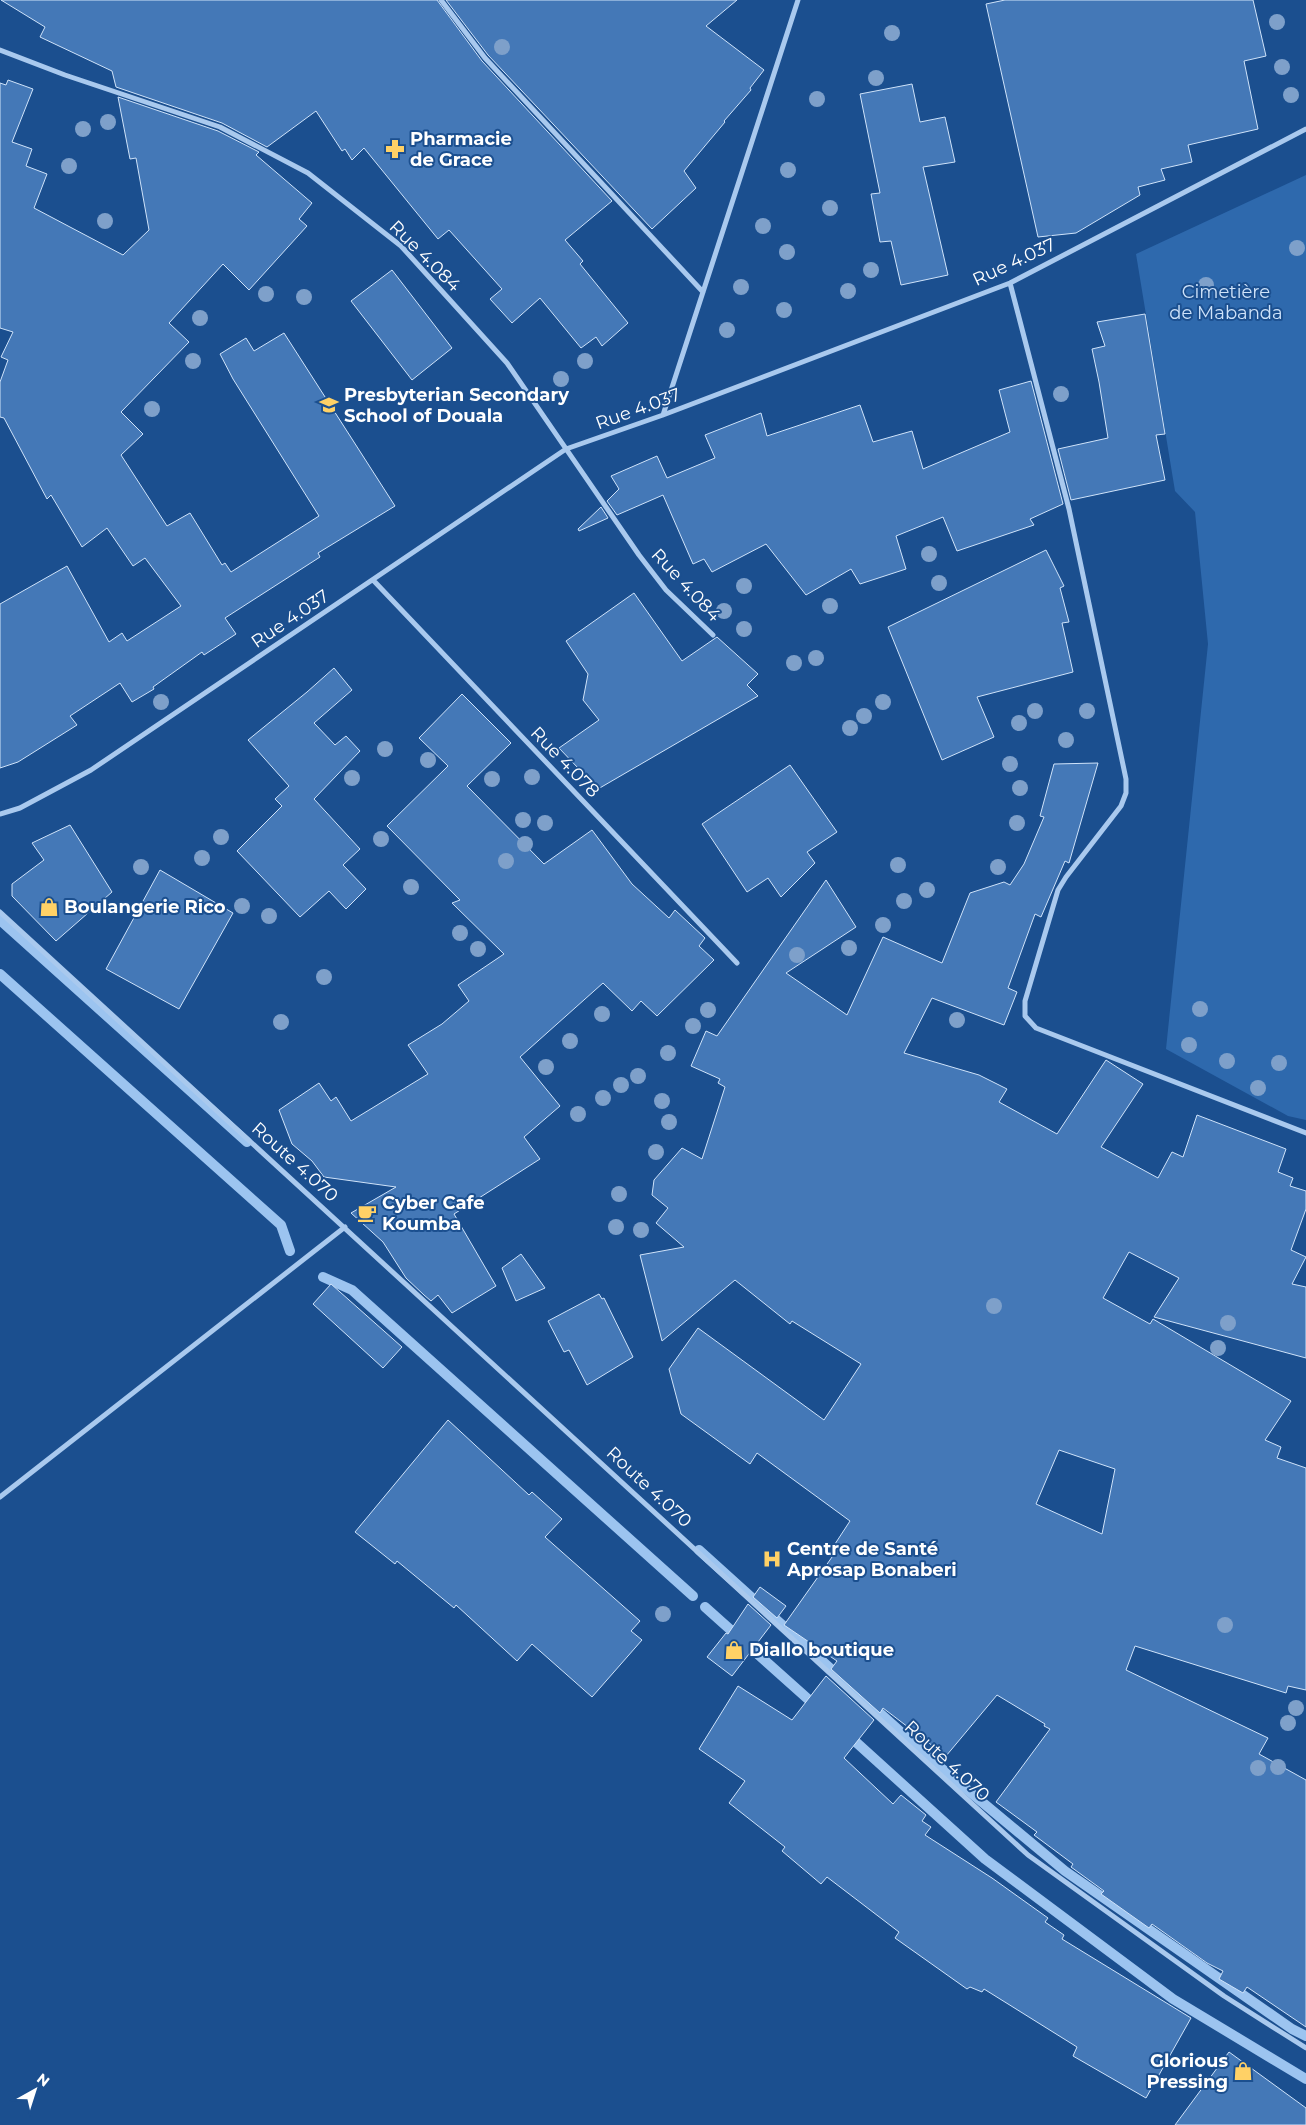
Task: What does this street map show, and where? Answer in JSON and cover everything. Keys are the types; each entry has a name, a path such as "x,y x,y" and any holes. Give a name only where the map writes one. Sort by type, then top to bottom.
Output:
{"street":[{"path":"441,0 485,58 703,292"},
{"path":"663,415 798,0"},
{"name":"Rue 4.084","path":"0,50 65,75 220,127 308,173 401,246 507,363 639,555 666,590 713,635"},
{"name":"Rue 4.037","path":"0,814 20,808 90,770 566,449 663,415 1010,283 1306,130"},
{"path":"1010,283 1069,509 1126,779 1126,793 1121,806 1058,890 1025,1001 1025,1016 1036,1028 1306,1133"},
{"name":"Rue 4.078","path":"373,580 738,963"},
{"name":"Route 4.070","path":"0,912 1028,1855 1224,1996 1306,2048"},
{"path":"0,1497 345,1227"}],"green space":[{"name":"Cimetière de Mabanda","path":"1306,175 1306,1120 1288,1116 1166,1049 1208,644 1195,512 1175,491 1136,254"}],"building":[{"path":"1,0 437,0 482,61 612,201 565,240 583,261 580,264 628,323 602,346 596,337 581,348 540,298 512,323 490,299 502,289 449,230 438,239 364,148 352,160 345,149 342,151 316,111 267,147 222,123 116,87 112,71 40,37 45,27"},
{"path":"446,0 737,0 706,26 764,70 750,88 751,90 684,171 696,188 652,229 488,55"},
{"path":"1005,0 1253,0 1266,56 1244,61 1258,129 1188,145 1192,162 1161,169 1165,180 1138,187 1140,195 1076,233 1038,237 986,4"},
{"path":"8,80 33,89 12,142 32,149 26,166 47,174 34,208 123,255 149,230 136,158 130,159 118,97 218,131 259,152 256,155 312,203 299,219 307,226 249,290 223,264 169,323 189,342 121,412 143,434 121,455 167,526 190,513 222,565 225,563 231,572 319,516 233,379 220,354 246,338 254,351 284,333 395,506 318,553 320,557 225,618 236,634 204,655 202,652 153,687 154,689 132,702 120,683 70,716 77,725 18,762 0,768 0,604 67,566 109,642 122,633 127,641 181,606 145,558 133,566 107,528 82,547 51,495 47,499 4,418 0,417 0,382 8,360 1,357 13,332 0,328 0,83 6,85"},
{"path":"912,84 920,122 945,117 955,162 923,167 948,275 901,285 891,241 880,242 871,194 880,193 860,94"},
{"path":"392,270 452,348 412,380 351,301"},
{"path":"1145,314 1165,434 1156,435 1165,480 1071,500 1058,449 1108,438 1092,349 1105,346 1097,322"},
{"path":"1031,381 1063,504 1030,519 1034,525 957,551 943,517 896,536 906,569 860,584 851,569 806,595 766,544 712,572 704,559 693,564 663,495 617,515 607,501 619,489 611,476 657,456 667,478 715,458 705,435 761,413 767,436 860,405 873,442 912,431 923,469 1010,432 999,390"},
{"path":"601,507 608,518 579,531 578,529"},
{"path":"1046,550 1064,586 1060,588 1069,622 1062,623 1073,672 977,697 994,737 942,760 888,627"},
{"path":"634,593 682,661 717,637 758,674 747,685 758,696 598,789 559,748 599,720 583,700 588,674 566,641"},
{"path":"334,668 352,690 314,723 335,745 346,736 360,751 314,799 360,849 343,865 366,889 346,909 329,891 300,917 237,851 282,806 275,799 289,786 248,740"},
{"path":"462,694 511,743 467,786 544,864 592,830 632,884 669,918 675,910 705,938 699,946 714,960 657,1016 641,1001 632,1011 603,983 520,1057 560,1106 524,1137 540,1159 454,1214 496,1286 452,1313 438,1295 431,1301 406,1278 383,1242 351,1213 396,1187 324,1177 312,1161 292,1144 279,1110 319,1083 331,1101 336,1097 351,1121 428,1074 408,1045 442,1024 469,1001 458,985 504,954 452,903 460,900 387,826 448,766 419,738"},
{"path":"1098,763 1069,863 1065,861 1041,917 1035,914 1008,988 1017,992 1004,1025 932,998 904,1053 979,1075 1007,1089 999,1102 1057,1134 1106,1060 1143,1084 1101,1147 1158,1178 1172,1152 1183,1157 1197,1115 1286,1149 1278,1172 1293,1178 1290,1186 1306,1191 1306,1209 1291,1250 1306,1257 1292,1284 1306,1287 1306,1358 1154,1317 1179,1278 1129,1252 1103,1298 1150,1324 1153,1319 1291,1401 1265,1440 1281,1447 1277,1458 1306,1468 1306,1690 1288,1686 1286,1693 1135,1646 1126,1670 1268,1738 1259,1754 1306,1780 1306,2027 1247,1987 1243,1993 1219,1979 1223,1971 1207,1963 1152,1924 1149,1928 1101,1894 1104,1891 1071,1867 1073,1864 1034,1835 1037,1832 996,1802 1050,1729 1044,1726 1045,1724 997,1695 946,1756 883,1708 880,1713 831,1669 837,1661 784,1625 837,1550 833,1547 850,1521 757,1453 750,1464 681,1414 669,1369 698,1328 824,1420 861,1364 792,1321 790,1324 735,1280 662,1341 640,1255 684,1247 656,1223 668,1208 652,1195 654,1180 682,1148 702,1159 725,1087 718,1083 720,1079 691,1066 706,1031 717,1036 826,880 856,927 786,973 847,1015 883,937 942,963 970,893 1004,882 1010,885 1024,864 1044,817 1040,816 1054,764","holes":["1059,1450 1115,1469 1102,1534 1036,1504"]},
{"path":"790,765 837,832 807,852 815,863 781,897 768,878 747,892 702,824"},
{"path":"70,825 112,892 56,941 12,896 12,884 44,860 32,843"},
{"path":"160,870 233,913 179,1009 106,969"},
{"path":"521,1254 545,1288 516,1301 502,1268"},
{"path":"331,1284 402,1347 383,1368 313,1304"},
{"path":"599,1294 602,1299 604,1298 633,1357 587,1385 569,1350 564,1352 548,1321"},
{"path":"448,1420 529,1495 532,1492 562,1519 545,1537 640,1621 631,1631 642,1640 592,1697 532,1644 517,1661 456,1605 454,1608 397,1561 395,1564 355,1532"},
{"path":"760,1587 786,1606 777,1618 753,1597"},
{"path":"748,1604 771,1625 732,1676 707,1657 726,1633 728,1634"},
{"path":"826,1676 874,1720 844,1758 893,1804 901,1795 926,1815 922,1821 931,1827 925,1835 992,1878 1048,1918 1045,1922 1064,1935 1062,1939 1191,2018 1146,2098 1073,2056 1077,2047 984,1989 982,1992 970,1987 967,1989 895,1938 899,1932 827,1877 821,1884 782,1851 785,1847 729,1803 745,1781 699,1749 738,1686 792,1720"},
{"path":"1229,2052 1306,2108 1306,2125 1175,2125"}],"waterway":[{"path":"0,920 247,1142"},
{"path":"0,974 281,1225 290,1251"},
{"path":"323,1277 352,1290 693,1596"},
{"path":"699,1550 934,1762 1065,1871 1292,2029 1306,2036"},
{"path":"705,1607 818,1708"},
{"path":"847,1734 985,1859 1173,1999 1306,2079"}],"place":[{"name":"Pharmacie de Grace","path":"395,149"},
{"name":"Presbyterian Secondary School of Douala","path":"329,405"},
{"name":"Boulangerie Rico","path":"49,907"},
{"name":"Cyber Cafe Koumba","path":"367,1213"},
{"name":"Centre de Santé Aprosap Bonaberi","path":"772,1559"},
{"name":"Diallo boutique","path":"734,1650"},
{"name":"Glorious Pressing","path":"1243,2071"}]}
